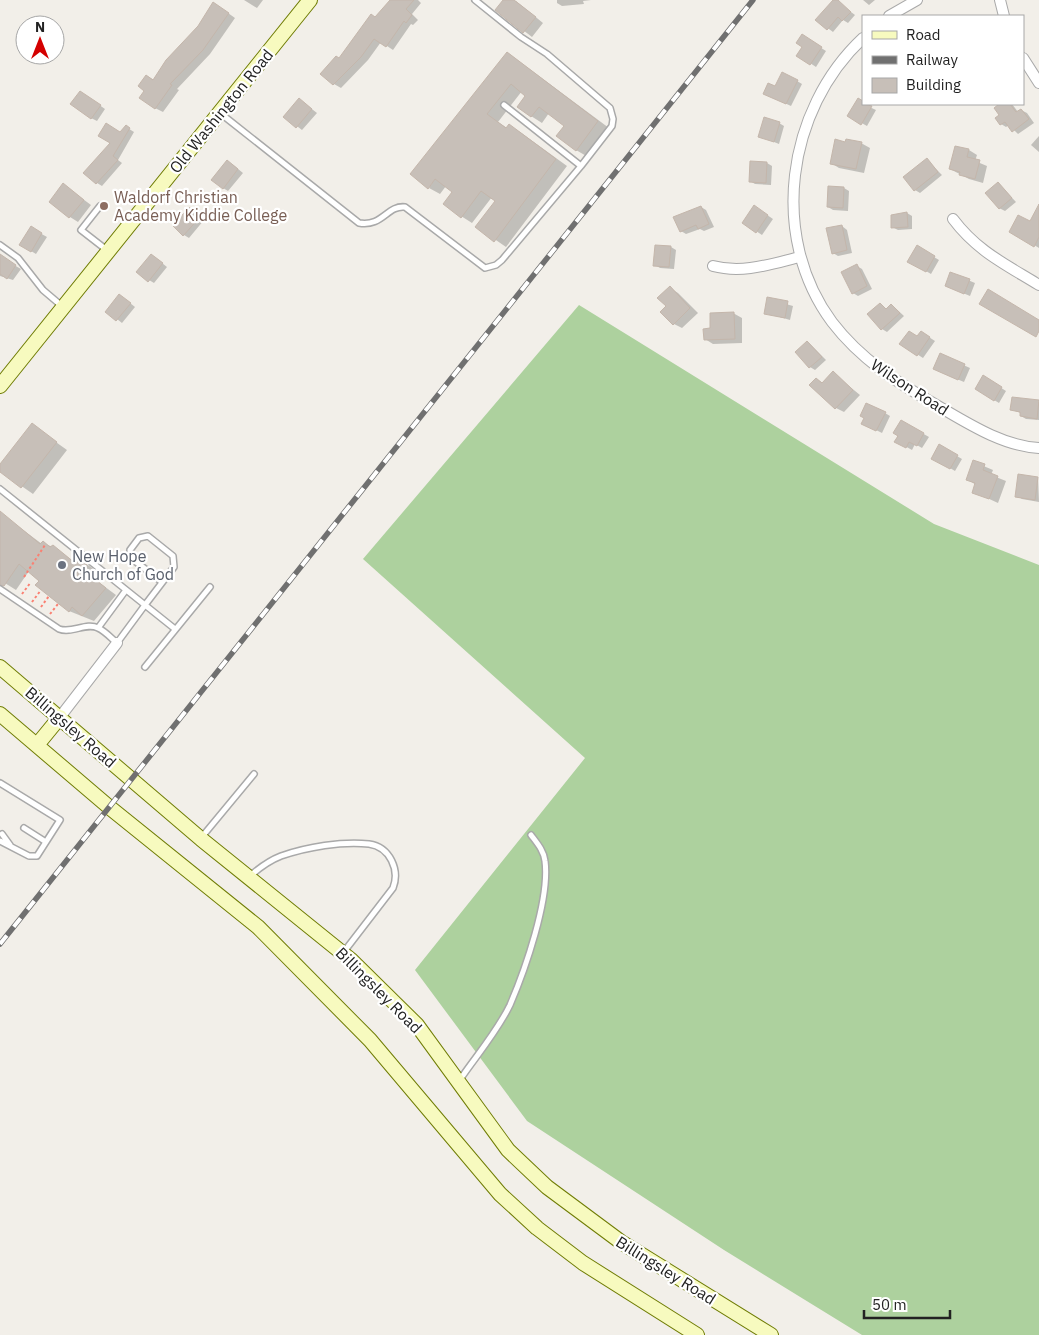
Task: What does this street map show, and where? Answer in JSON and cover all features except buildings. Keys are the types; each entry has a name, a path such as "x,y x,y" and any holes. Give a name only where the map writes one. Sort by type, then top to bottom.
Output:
{"main road":[{"name":"Old Washington Road","path":"0,386 310,0"},
{"name":"Billingsley Road","path":"0,667 201,838 343,953 417,1025 508,1150 573,1208 621,1242 771,1335"},
{"path":"0,714 109,807 258,927 311,978 370,1040 500,1194 537,1228 583,1263 697,1335"},
{"path":"37,745 60,717"}],"street":[{"path":"891,15 917,0"},
{"path":"1000,0 1004,15"},
{"name":"Wilson Road","path":"862,39 844,60 818,101 800,146 793,195 794,224 800,257 818,299 833,323 862,356 881,372 967,423 1009,442 1039,448"},
{"path":"1024,60 1039,83"},
{"path":"953,219 967,237 983,252 1039,285"},
{"path":"713,266 732,270 750,269 800,257"},
{"path":"60,717 117,643"}],"lane":[{"path":"220,112 359,223 374,223 399,206 405,207 485,268 496,265 581,166 612,126 613,119 610,108 547,54 521,37 475,0"},
{"path":"504,105 581,166"},
{"path":"100,206 81,230 109,251"},
{"path":"0,245 18,258 43,290 64,307"},
{"path":"0,489 175,630"},
{"path":"0,589 64,631 89,627 98,628 117,643 174,567 173,556 148,536 139,538 130,550 131,558 162,582"},
{"path":"145,667 210,587"},
{"path":"98,628 126,590"},
{"path":"201,838 254,774"},
{"path":"0,783 60,820 37,856 29,856 0,841"},
{"path":"24,828 46,842"},
{"path":"2,834 12,847"},
{"path":"458,1081 492,1036 509,1006 532,939 544,895 546,876 545,859 541,847 531,835"},
{"path":"248,877 263,864 300,850 336,845 368,844 382,850 396,867 397,878 393,888 343,953"},
{"path":"0,846 12,847"}],"path":[{"path":"24,577 45,545"},
{"path":"17,601 31,582"},
{"path":"28,608 41,590"},
{"path":"36,614 48,596"},
{"path":"45,620 58,604"}],"green space":[{"path":"579,305 934,524 1039,565 1039,1335 862,1335 724,1250 527,1121 415,970 585,758 363,559"}],"railway":[{"path":"0,944 753,0"}],"place":[{"name":"Waldorf Christian Academy Kiddie College","path":"104,206"},
{"name":"New Hope Church of God","path":"62,565"}]}
